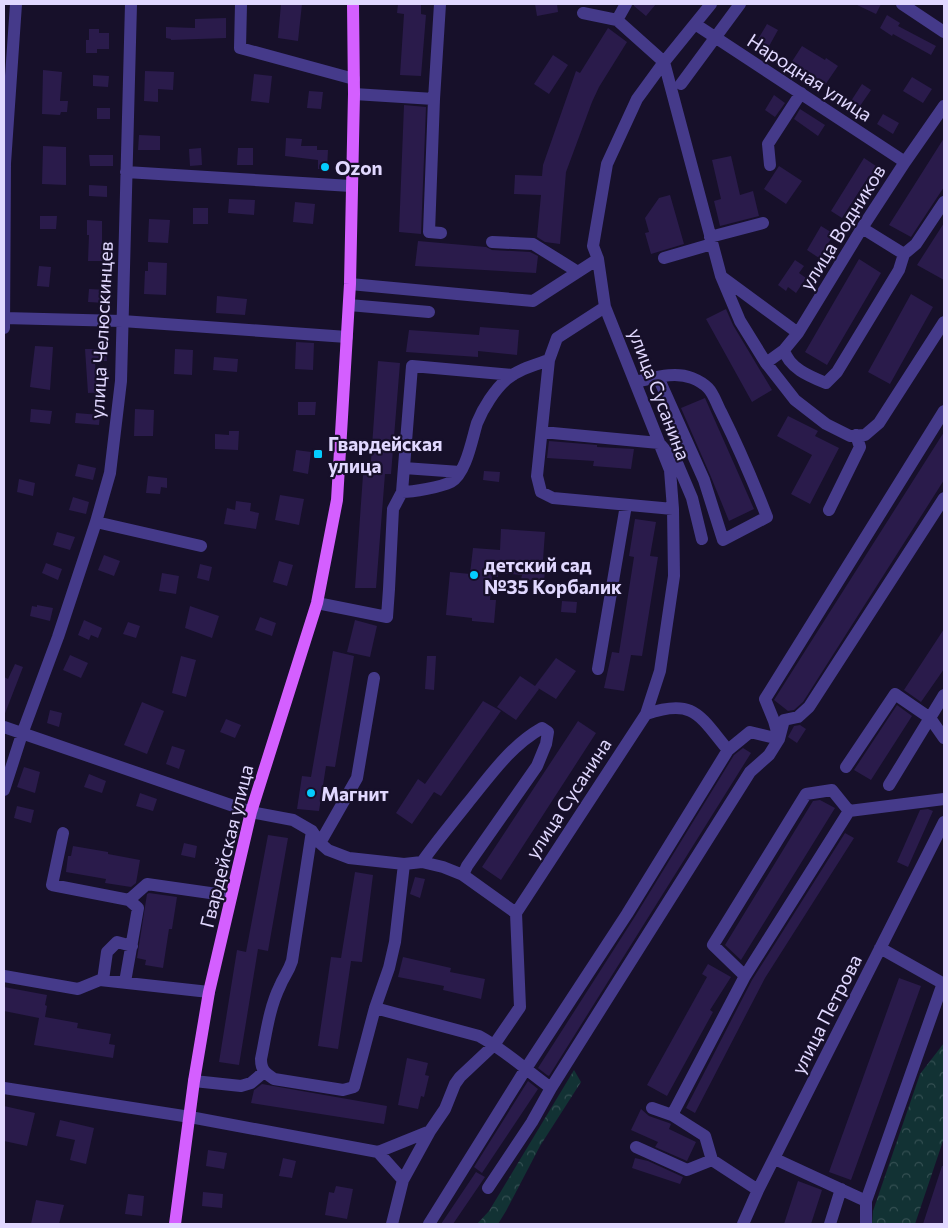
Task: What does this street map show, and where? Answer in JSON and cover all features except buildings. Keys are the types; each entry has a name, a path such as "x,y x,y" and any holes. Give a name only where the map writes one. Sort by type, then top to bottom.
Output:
{"main road":[{"name":"Гвардейская улица","path":"175,1224 194,1081 209,992 251,812 317,603 337,500 350,284 354,94 353,4"}],"street":[{"path":"16,4 6,163 4,321 122,321 347,337"},
{"name":"улица Челюскинцев","path":"4,790 22,734 58,636 96,522 110,473 121,381 130,4"},
{"path":"240,4 240,48 354,79"},
{"path":"440,4 429,232 441,233"},
{"path":"617,20 626,4"},
{"name":"улица Сусанина","path":"516,913 646,714 660,671 674,576 670,470 605,306 598,259 593,246 607,164 637,99 711,4"},
{"path":"681,84 740,4"},
{"path":"902,4 944,32"},
{"path":"583,13 617,20 664,62 721,276 740,321 766,364 795,400 826,424 850,436 865,434 879,422 944,322"},
{"name":"Народная улица","path":"695,24 904,162"},
{"path":"770,165 768,144 801,93"},
{"path":"354,94 434,99"},
{"name":"улица Водников","path":"766,364 784,350 798,333 904,162 944,106"},
{"path":"126,172 351,186"},
{"path":"784,350 787,359 792,365 826,383 837,372 848,355 899,270 904,254 916,244 944,202"},
{"path":"664,258 763,223"},
{"path":"862,228 904,254"},
{"path":"492,242 533,244 578,272"},
{"path":"350,284 532,301 598,259"},
{"path":"721,276 798,333"},
{"path":"349,305 429,312"},
{"path":"605,306 557,338 549,360 537,476 541,492 553,498 626,505 696,516"},
{"path":"402,492 413,492 452,482 460,472 468,456 478,421 500,386 522,370 549,360"},
{"path":"317,603 386,616 393,509 402,492 412,366 513,375"},
{"path":"636,382 658,377 682,375 693,378 709,389 739,447 767,517 723,540 704,480 658,377"},
{"path":"779,739 765,699 944,411"},
{"path":"542,432 659,443 678,465 692,498 702,539"},
{"path":"828,510 860,447 856,435"},
{"path":"404,468 460,472"},
{"path":"488,1188 532,1122 551,1088 750,772 769,755 779,739 784,720 798,717 809,707 944,498"},
{"path":"598,669 626,505"},
{"path":"96,522 201,546"},
{"path":"320,843 357,778 374,678"},
{"path":"846,767 895,694 930,718 944,738"},
{"path":"889,785 944,695"},
{"path":"646,714 664,708 678,707 693,711 704,721 728,750"},
{"path":"4,727 251,812 293,820 312,831 320,843 328,850 349,858 404,864 422,862 442,867 463,875 516,913 520,1007 494,1045 455,1084 445,1109 430,1131 403,1180 392,1224"},
{"path":"422,862 502,761 526,737 542,728 548,732 546,744 537,766 467,866 463,875"},
{"path":"428,1224 525,1070 627,914 728,750 750,732 779,739"},
{"path":"745,976 713,945 806,794 832,790 849,811"},
{"path":"849,811 944,799"},
{"path":"672,1115 745,976 849,811"},
{"name":"улица Петрова","path":"743,1224 758,1190 944,822"},
{"path":"312,831 292,961 288,974 280,985 261,1059 261,1068 274,1079 342,1090 354,1087 395,942 404,864"},
{"path":"63,833 52,885 129,900 138,908 125,982"},
{"path":"129,900 147,884 231,896"},
{"path":"103,980 107,952 117,942 132,946"},
{"path":"866,1224 866,1201 944,984 880,948"},
{"path":"4,976 78,989 103,980 209,992"},
{"path":"375,1008 479,1036 551,1088"},
{"path":"194,1081 241,1086 251,1083 264,1072"},
{"path":"4,1088 190,1117 378,1152 430,1131"},
{"path":"652,1108 672,1115 705,1136 712,1160 758,1190"},
{"path":"636,1147 687,1170 712,1160"},
{"path":"378,1152 403,1180"},
{"path":"775,1159 866,1201"},
{"path":"830,1224 841,1189"}],"green space":[{"path":"944,1043 944,1138 915,1224 872,1224 873,1211 920,1074"},
{"path":"574,1070 581,1082 540,1146 498,1224 477,1224 489,1211"}],"place":[{"name":"Ozon","path":"325,167"},
{"name":"Гвардейская улица","path":"318,454"},
{"name":"детский сад №35 Корбалик","path":"474,575"},
{"name":"Магнит","path":"311,793"}]}
